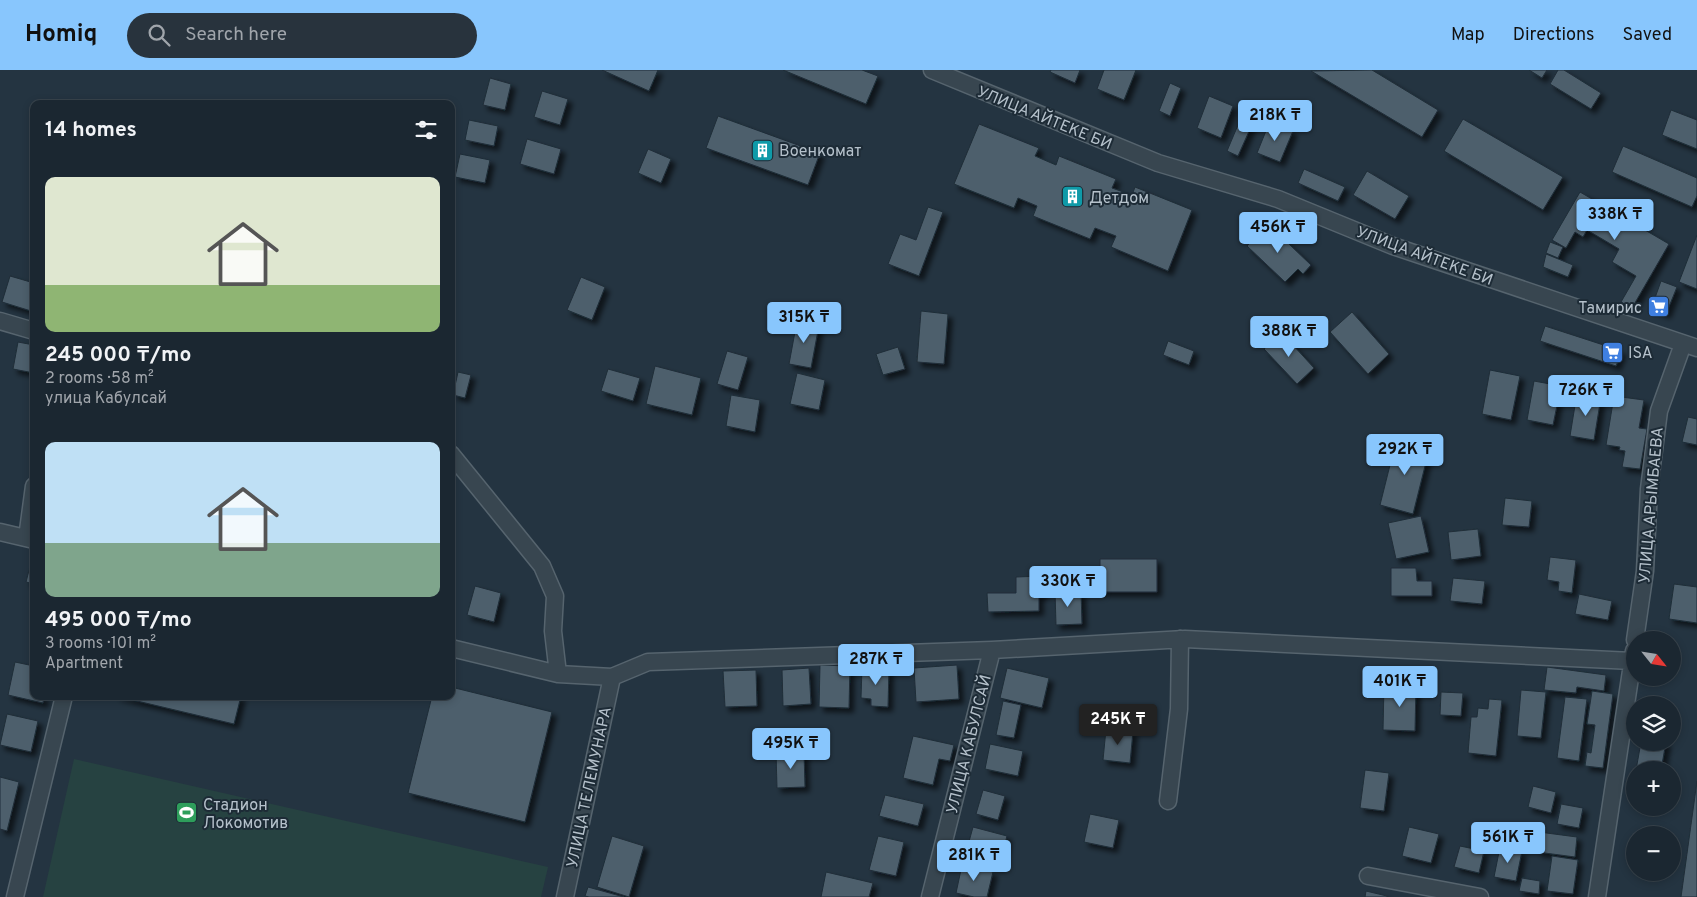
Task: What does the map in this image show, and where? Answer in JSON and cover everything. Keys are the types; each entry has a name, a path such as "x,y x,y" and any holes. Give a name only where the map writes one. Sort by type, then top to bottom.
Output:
{"street":[{"name":"УЛИЦА АЙТЕКЕ БИ","path":"932,70 1158,163 1278,199 1393,246 1690,346"},
{"path":"0,320 30,330"},
{"name":"УЛИЦА АРЫМБАЕВА","path":"1636,631 1645,571 1649,488 1659,412 1690,346"},
{"path":"455,459 542,566 555,596 553,631 558,674"},
{"path":"0,532 30,539"},
{"path":"455,649 558,674 612,677 648,662 992,650 1182,639 1626,661"},
{"path":"1168,802 1179,709 1182,639"},
{"name":"УЛИЦА КАБУЛСАЙ","path":"930,897 992,650"},
{"name":"УЛИЦА ТЕЛЕМУНАРА","path":"564,897 612,677"},
{"name":"УЛИЦА АРЫМБАЕВА","path":"1597,897 1628,686"},
{"path":"15,897 63,700"},
{"path":"1368,876 1480,897"}],"green space":[{"name":"Стадион Локомотив","path":"74,759 548,867 541,897 43,897"}],"building":[{"path":"602,70 658,70 649,91"},
{"path":"783,70 862,70 878,76 866,104"},
{"path":"1051,70 1080,70 1075,83 1050,72"},
{"path":"1104,70 1136,70 1124,100 1097,89"},
{"path":"1372,70 1438,110 1422,137 1311,71"},
{"path":"1529,70 1547,70 1542,78"},
{"path":"1558,70 1564,70 1601,93 1591,109 1550,84"},
{"path":"490,78 511,84 505,110 483,105"},
{"path":"1170,83 1181,88 1170,116 1159,111"},
{"path":"542,91 568,99 560,125 534,117"},
{"path":"1209,96 1233,106 1221,138 1197,128"},
{"path":"1246,106 1258,111 1238,156 1227,151"},
{"path":"1671,110 1697,120 1697,149 1662,135"},
{"name":"Военкомат","path":"718,116 820,153 808,185 706,148"},
{"path":"1463,119 1563,177 1543,210 1444,151"},
{"path":"469,120 498,126 494,146 465,140"},
{"path":"1270,121 1293,131 1280,162 1257,153"},
{"name":"Детдом","path":"979,124 1039,148 1035,156 1056,165 1059,156 1116,179 1112,188 1132,195 1135,187 1192,210 1168,271 1111,247 1116,236 1095,228 1090,239 1033,216 1037,206 1018,198 1014,208 954,184"},
{"path":"527,139 561,149 554,174 520,164"},
{"path":"1623,146 1697,178 1697,196 1692,207 1612,172"},
{"path":"648,149 671,159 661,183 638,173"},
{"path":"460,154 490,160 485,183 455,177"},
{"path":"1304,169 1345,187 1338,201 1298,183"},
{"path":"1367,171 1409,196 1395,219 1353,195"},
{"path":"1580,192 1669,244 1632,308 1621,302 1636,276 1612,262 1619,249 1587,230 1583,237 1575,232 1566,248 1552,240"},
{"path":"928,207 943,212 919,276 888,264 900,234 916,240"},
{"path":"1268,224 1311,265 1303,274 1298,269 1285,282 1247,246"},
{"path":"1697,235 1697,289 1679,282"},
{"path":"1550,242 1563,247 1558,258 1546,253"},
{"path":"1546,254 1573,265 1568,277 1543,267"},
{"path":"10,276 30,282 30,311 2,302"},
{"path":"581,277 605,287 592,320 567,310"},
{"path":"1661,281 1677,287 1666,314 1651,309"},
{"path":"921,311 948,314 944,364 917,362"},
{"path":"1352,312 1389,354 1368,374 1330,332"},
{"path":"797,321 819,325 811,368 789,364"},
{"path":"1545,326 1622,351 1616,366 1540,341"},
{"path":"1282,333 1314,368 1297,384 1264,349"},
{"path":"1168,341 1194,351 1189,365 1163,355"},
{"path":"18,342 30,344 30,372 13,369"},
{"path":"898,347 905,369 883,375 876,354"},
{"path":"727,351 748,357 738,390 717,384"},
{"path":"655,366 701,378 692,415 646,404"},
{"path":"608,369 640,378 633,401 601,391"},
{"path":"1490,370 1520,376 1511,420 1482,414"},
{"path":"458,372 471,375 465,398 455,396"},
{"path":"797,373 825,380 819,410 790,404"},
{"path":"1534,381 1561,386 1553,425 1527,420"},
{"path":"1577,393 1601,397 1594,440 1570,436"},
{"path":"731,395 760,400 755,432 726,426"},
{"path":"1614,396 1644,400 1639,428 1647,429 1640,469 1622,467 1625,451 1619,450 1620,447 1606,445"},
{"path":"1688,417 1697,419 1697,445 1682,442"},
{"path":"1397,437 1430,446 1413,514 1380,505"},
{"path":"1505,498 1532,501 1529,527 1502,525"},
{"path":"1421,516 1429,552 1396,559 1388,523"},
{"path":"1478,529 1481,556 1451,560 1448,532"},
{"path":"1550,557 1576,560 1572,593 1558,591 1559,582 1547,580"},
{"path":"1100,559 1157,559 1157,592 1100,592"},
{"path":"30,566 30,583 26,582"},
{"path":"1391,568 1416,568 1417,581 1432,581 1432,596 1391,596"},
{"path":"1042,576 1043,595 1039,595 1039,611 988,612 987,593 1016,593 1016,577"},
{"path":"1453,578 1485,581 1482,604 1450,601"},
{"path":"1674,584 1697,587 1697,623 1669,619"},
{"path":"475,586 501,593 494,622 467,615"},
{"path":"1081,591 1082,624 1056,625 1055,592"},
{"path":"1579,594 1612,601 1608,620 1575,614"},
{"path":"15,662 30,665 30,700 43,700 43,703 8,695"},
{"path":"820,665 850,666 849,708 819,707"},
{"path":"957,665 959,699 916,702 914,668"},
{"path":"862,667 889,668 888,707 871,706 871,699 861,698"},
{"path":"1547,667 1606,675 1604,691 1577,687 1576,693 1544,690"},
{"path":"809,668 811,704 783,706 782,670"},
{"path":"1007,668 1049,678 1042,708 1000,698"},
{"path":"756,670 757,706 725,707 723,671"},
{"path":"1384,684 1416,685 1415,731 1383,730"},
{"path":"455,688 552,712 525,822 408,793 431,700 455,700"},
{"path":"1521,690 1546,692 1541,738 1517,736"},
{"path":"1592,691 1613,694 1603,768 1585,766 1587,752 1591,753 1595,725 1587,724"},
{"path":"1441,692 1463,693 1461,716 1440,715"},
{"path":"1565,697 1587,699 1579,761 1557,758"},
{"path":"1489,699 1502,700 1496,756 1468,753 1471,717 1477,717 1478,708 1488,709"},
{"path":"133,700 240,700 234,724"},
{"path":"1003,701 1021,705 1014,738 996,735"},
{"path":"7,714 38,721 31,752 0,745"},
{"path":"1106,729 1133,731 1130,763 1103,760"},
{"path":"913,736 954,745 950,761 939,759 933,785 903,778"},
{"path":"990,744 1023,751 1018,776 985,769"},
{"path":"1639,751 1664,751 1663,761 1638,761"},
{"path":"804,752 805,787 777,788 776,753"},
{"path":"1365,770 1389,773 1384,811 1360,808"},
{"path":"0,777 19,782 7,831 0,829"},
{"path":"1697,781 1697,897 1681,897"},
{"path":"1533,786 1556,792 1551,813 1528,807"},
{"path":"983,790 1005,796 998,820 976,814"},
{"path":"885,795 924,804 918,826 879,816"},
{"path":"1561,804 1583,808 1579,828 1557,824"},
{"path":"1090,814 1119,820 1113,848 1084,842"},
{"path":"973,827 1007,836 999,865 965,856"},
{"path":"1409,827 1439,834 1431,863 1402,856"},
{"path":"1539,832 1577,837 1575,857 1537,852"},
{"path":"612,836 644,846 629,897 597,887"},
{"path":"878,836 904,842 896,876 869,870"},
{"path":"1460,846 1484,851 1479,873 1454,867"},
{"path":"1500,847 1522,851 1516,881 1494,877"},
{"path":"1552,856 1578,860 1573,894 1547,891"},
{"path":"962,865 993,872 987,897 974,897 956,893"},
{"path":"826,872 873,883 869,897 821,897"},
{"path":"1522,878 1540,881 1539,894 1519,891"},
{"path":"588,887 624,897 585,896"},
{"path":"1366,891 1387,896 1387,897 1365,897"}],"place":[{"name":"Военкомат","path":"763,150"},
{"name":"Детдом","path":"1073,197"},
{"name":"Тамирис","path":"1658,307"},
{"name":"ISA","path":"1612,352"},
{"name":"Стадион Локомотив","path":"187,813"}]}
